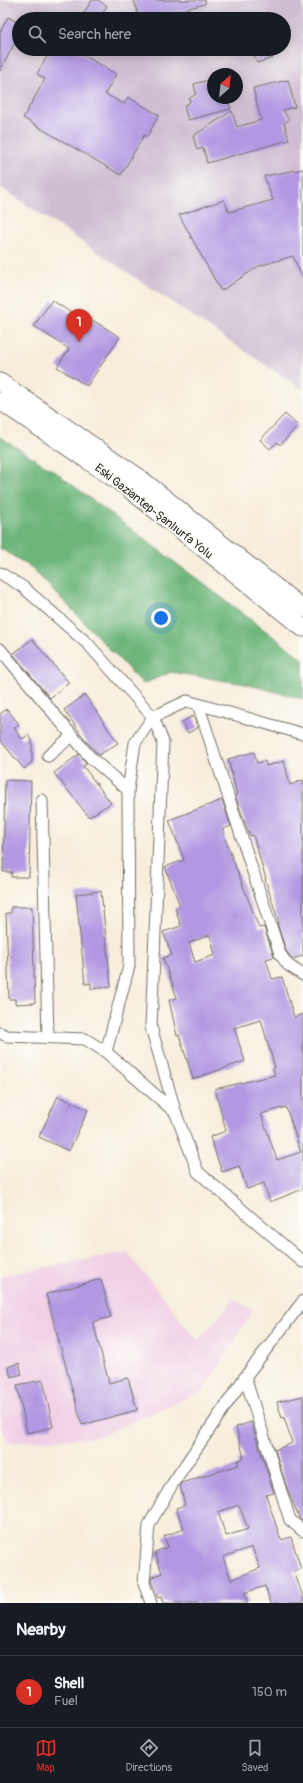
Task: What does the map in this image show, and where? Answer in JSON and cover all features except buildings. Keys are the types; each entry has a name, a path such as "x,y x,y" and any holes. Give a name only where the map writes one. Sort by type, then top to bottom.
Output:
{"main road":[{"name":"Eski Gaziantep-Şanlıurfa Yolu","path":"0,382 137,476 303,609"},
{"name":"Eski Gaziantep-Şanlıurfa Yolu","path":"0,401 128,488 303,628"}],"street":[{"path":"0,573 23,588 88,644 153,717 163,742 151,1026 176,1114 198,1172 303,1262"},
{"path":"0,649 90,757 128,790"},
{"path":"106,1052 129,966 128,790 135,742 153,717 187,701 303,734"},
{"path":"198,704 280,954 288,964 303,975"},
{"path":"48,756 72,736"},
{"path":"42,800 48,1037"},
{"path":"0,1033 7,1036 85,1039 106,1052 176,1114"},
{"path":"151,1603 144,1583 150,1525 173,1483 244,1377 303,1301"},
{"path":"244,1377 290,1520 303,1531"}],"shaded area":[{"path":"0,0 303,0 303,390 0,187"},
{"path":"127,1252 198,1341 234,1299 253,1310 204,1390 97,1437 8,1443 0,1424 0,1276"}],"green space":[{"path":"0,437 54,471 303,659 303,699 245,684 171,672 143,684 31,567 0,548"}],"place":[{"name":"Shell","path":"79,342"}]}
